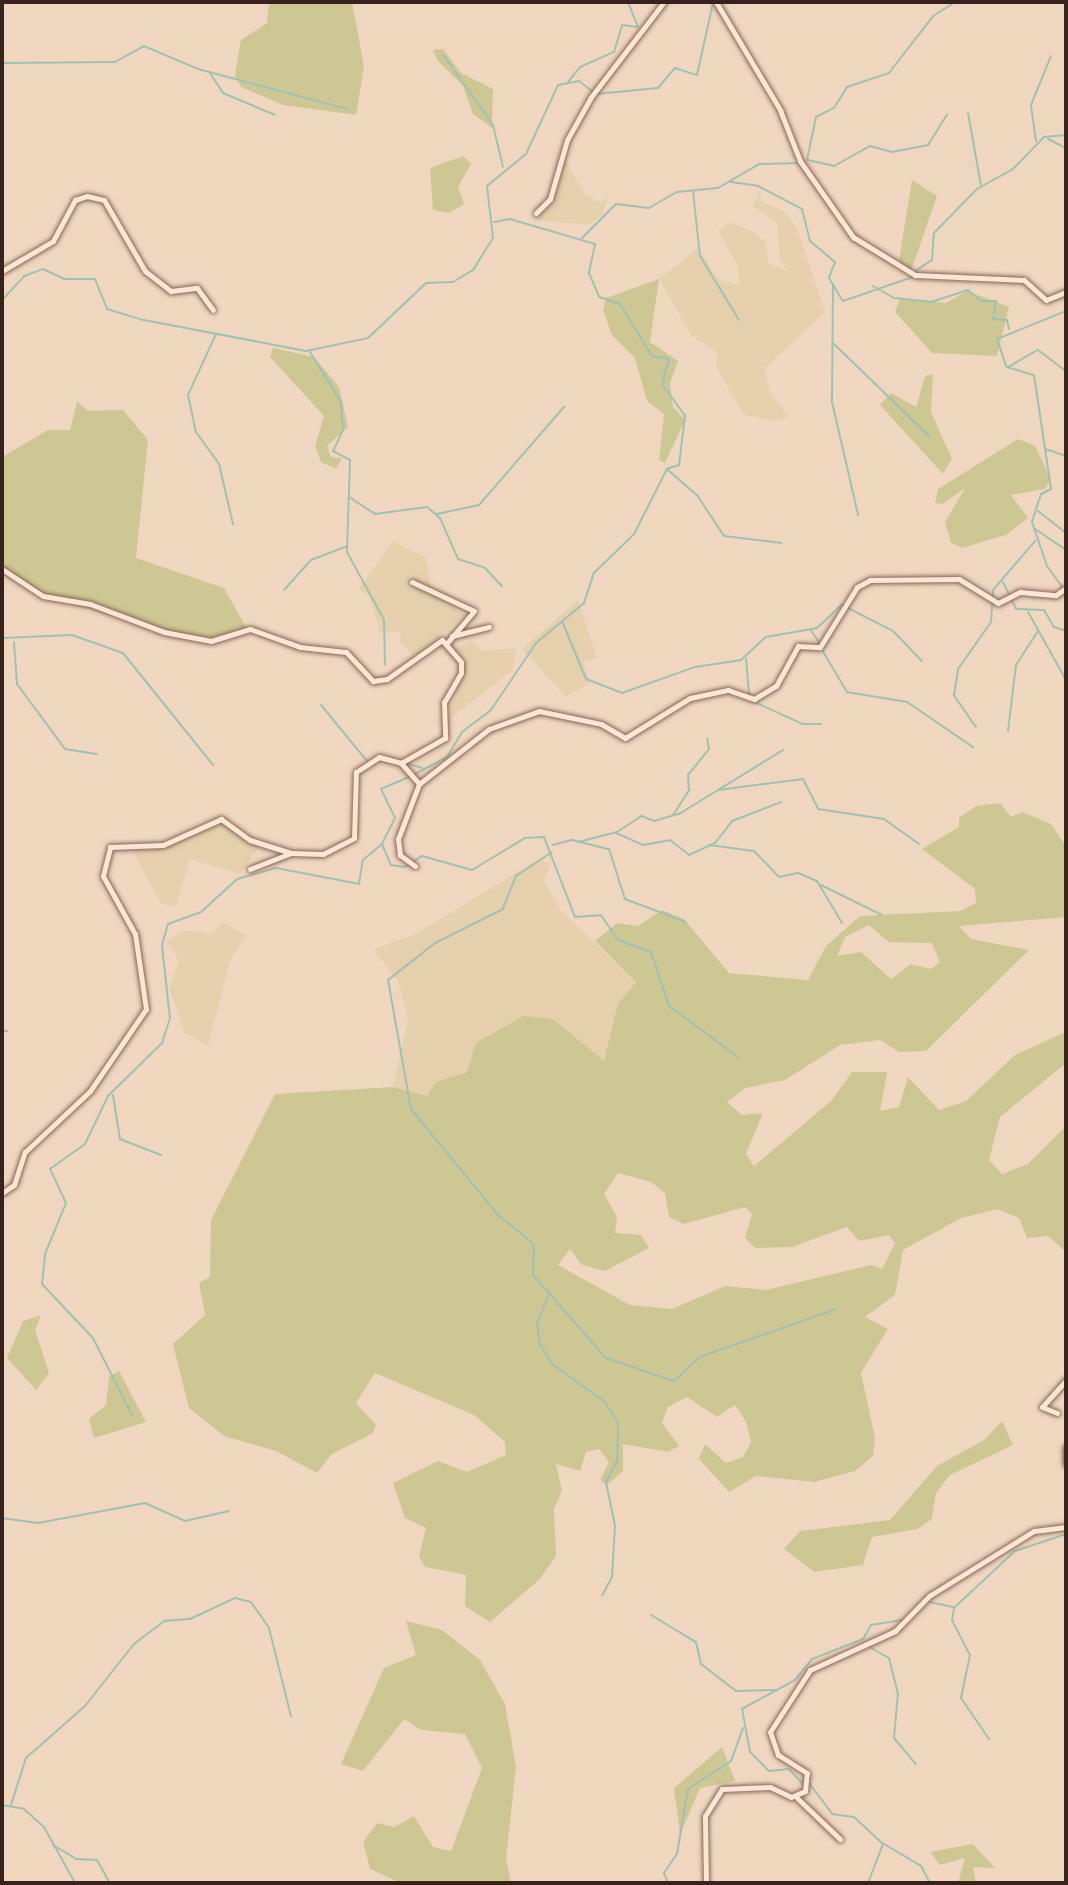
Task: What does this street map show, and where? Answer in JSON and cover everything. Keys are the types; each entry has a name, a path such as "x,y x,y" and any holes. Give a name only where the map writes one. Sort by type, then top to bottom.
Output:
{"street":[{"path":"536,213 550,199 567,140 591,97 664,2"},
{"path":"716,2 780,110 800,161 853,237 915,275 1024,280 1046,300 1066,292"},
{"path":"2,271 53,241 75,200 95,198 104,200 145,271 171,291 197,288 213,310"},
{"path":"2,569 43,596 90,604 164,632 211,641 250,629 300,647 346,652 373,681 387,679 431,642 447,643"},
{"path":"412,863 398,839 419,784 489,729 539,711 601,724 625,738 690,698 728,690 754,699 776,686 798,646 820,647 857,587 870,580 959,579 998,603 1020,592 1056,595 1066,588"},
{"path":"412,582 474,611 447,643"},
{"path":"451,635 489,627"},
{"path":"2,1193 14,1185 25,1152 90,1091 146,1009 135,934 103,876 110,847 163,845 216,818 250,840 291,853 323,854 347,844 358,824 356,772 379,757 401,763 445,738 444,702 461,662 447,643"},
{"path":"401,763 408,777 419,784"},
{"path":"250,869 291,853"},
{"path":"1057,1413 1042,1407 1066,1380"},
{"path":"1066,1447 1066,1464"},
{"path":"796,1797 807,1773 778,1755 770,1732 810,1670 895,1631 929,1596 1034,1531 1066,1527"},
{"path":"706,1883 705,1816 722,1789 770,1787 796,1797 840,1839"}],"shaded area":[{"path":"269,2 352,2 364,66 356,115 283,105 241,87 235,75 241,40 267,23"},
{"path":"443,49 461,73 493,89 492,128 473,114 463,86 437,60 433,50"},
{"path":"463,156 471,164 458,187 464,204 449,213 433,210 430,168"},
{"path":"562,156 585,194 602,203 610,190 602,215 589,225 531,220 553,206"},
{"path":"912,180 937,196 910,274 899,261"},
{"path":"760,190 762,202 784,211 797,228 825,312 764,369 771,394 789,417 775,421 744,415 717,369 716,352 691,335 659,279 698,248 719,280 739,285 738,266 718,231 730,222 755,233 765,242 769,264 790,272 780,262 777,223 753,206"},
{"path":"659,279 650,342 678,361 670,383 673,407 685,420 665,463 659,460 664,414 647,401 635,358 612,335 603,310 606,298"},
{"path":"967,291 1009,307 997,356 932,353 895,312 900,299 946,303"},
{"path":"273,348 314,357 339,387 348,427 327,446 331,457 342,458 336,469 321,462 315,446 324,416 270,357"},
{"path":"933,374 931,412 952,459 943,474 880,405 891,393 916,407 925,376"},
{"path":"77,401 88,411 123,410 148,440 136,558 224,588 247,629 212,640 136,623 41,595 2,569 2,457 48,430 70,430"},
{"path":"1018,439 1035,446 1051,479 1045,489 1011,495 1028,518 1006,535 962,548 951,543 945,522 965,488 943,504 935,503 938,489"},
{"path":"393,541 426,558 432,591 464,615 415,658 399,641 401,632 380,632 370,598 359,588"},
{"path":"578,600 597,658 583,662 590,683 566,697 522,649"},
{"path":"472,641 482,651 516,648 513,670 448,720 461,674 453,649"},
{"path":"1000,803 1011,817 1022,812 1051,824 1066,846 1066,917 959,926 971,939 1029,950 926,1051 899,1052 880,1040 840,1045 785,1080 746,1088 727,1102 742,1115 763,1113 746,1154 754,1166 831,1101 852,1072 887,1072 880,1111 899,1107 908,1077 939,1110 966,1101 1015,1055 1066,1032 1066,1063 1000,1117 989,1160 1002,1174 1028,1164 1066,1126 1066,1252 1048,1236 1027,1238 1019,1218 997,1209 961,1218 903,1250 895,1295 865,1317 888,1329 861,1373 875,1438 873,1456 855,1471 814,1482 756,1476 729,1492 699,1459 705,1444 726,1463 743,1457 751,1442 746,1422 735,1405 717,1417 687,1397 668,1407 662,1423 679,1446 668,1452 623,1444 623,1471 607,1485 600,1480 609,1462 599,1449 586,1452 580,1471 556,1464 562,1491 554,1509 556,1556 539,1580 490,1622 465,1606 466,1575 425,1567 419,1556 426,1528 405,1518 393,1483 438,1461 467,1472 506,1455 505,1442 474,1415 375,1373 356,1403 376,1425 373,1433 332,1454 317,1473 276,1451 224,1436 189,1408 173,1344 205,1315 199,1283 210,1277 211,1220 275,1094 393,1087 427,1096 436,1082 467,1072 476,1043 523,1016 553,1019 604,1061 618,1004 636,982 595,941 617,923 638,926 662,910 684,919 729,973 808,980 826,946 860,916 960,911 976,903 975,889 922,849 959,827 959,818 976,806","holes":["869,925 889,942 932,943 940,962 931,969 911,964 891,979 861,952 837,956 845,937","618,1173 651,1182 665,1193 669,1217 684,1224 745,1207 752,1214 745,1238 755,1248 792,1247 847,1227 859,1241 889,1235 895,1243 882,1269 871,1265 766,1290 725,1286 672,1309 630,1305 558,1265 570,1249 582,1265 605,1271 649,1248 641,1235 615,1233 617,1217 604,1194"]},
{"path":"216,818 261,845 240,874 190,859 176,906 161,904 130,846 157,846"},
{"path":"537,860 551,863 544,880 560,909 636,982 618,1004 611,1054 599,1061 513,1027 493,1033 467,1072 436,1082 427,1096 393,1087 408,1018 398,981 373,950 417,933"},
{"path":"223,922 246,935 230,961 208,1046 185,1033 169,989 179,961 167,942 184,930 212,934"},
{"path":"41,1315 35,1330 49,1373 36,1390 7,1358 23,1321"},
{"path":"119,1371 146,1422 94,1438 89,1419 106,1405 109,1377"},
{"path":"1002,1421 1013,1445 950,1475 936,1493 932,1519 918,1529 872,1537 863,1565 814,1572 784,1549 800,1531 890,1520 937,1466 984,1440"},
{"path":"406,1621 442,1630 480,1660 505,1704 516,1767 506,1859 511,1883 401,1883 370,1869 363,1842 377,1823 394,1827 414,1816 433,1847 451,1851 482,1768 465,1734 421,1730 404,1719 363,1771 341,1764 384,1668 416,1655"},
{"path":"722,1747 735,1781 700,1788 680,1834 674,1788"},
{"path":"973,1844 995,1868 973,1867 976,1883 958,1883 965,1858 940,1865 930,1852"}],"waterway":[{"path":"2,5 6,2"},
{"path":"568,82 580,67 614,52 622,25 638,27 628,2"},
{"path":"807,160 816,117 834,108 847,87 889,73 933,16 955,2"},
{"path":"596,94 658,88 675,68 697,75 713,3"},
{"path":"2,63 115,62 144,46 198,69 347,109"},
{"path":"444,56 493,125 503,167"},
{"path":"1036,141 1031,105 1051,56"},
{"path":"210,73 223,93 275,115"},
{"path":"2,300 24,276 43,269 64,279 95,279 107,309 144,320 306,351 368,338 426,283 453,282 473,270 493,238 487,186 526,154 558,85 579,81 593,92"},
{"path":"968,113 981,185"},
{"path":"808,160 834,166 870,146 892,152 928,145 947,115"},
{"path":"914,272 932,260 934,233 977,189 1013,169 1044,137 1066,135"},
{"path":"1048,139 1066,148"},
{"path":"582,238 616,204 649,208 677,192 718,188 759,164 800,163"},
{"path":"731,182 758,186 802,209 810,241 835,262 829,278 843,301 913,277"},
{"path":"693,191 700,256 739,320"},
{"path":"494,222 510,219 595,244 589,273 599,297 620,304 652,356 669,359 662,384 685,416 679,465 667,469"},
{"path":"833,284 832,402 858,515"},
{"path":"873,286 894,298 931,302 968,290 981,301 996,301 993,319 1007,320 1009,329"},
{"path":"1006,366 997,339 1066,311"},
{"path":"216,334 188,395 196,432 219,464 233,524"},
{"path":"833,343 929,436"},
{"path":"1008,367 1038,350 1066,371"},
{"path":"310,352 341,402 343,430 333,451 350,460 347,552 384,620 385,665"},
{"path":"1007,367 1034,375 1051,489 1041,494 1032,522 1047,566 1066,592"},
{"path":"1066,387 1066,399"},
{"path":"437,514 479,505 564,407"},
{"path":"1045,449 1066,456"},
{"path":"415,774 447,757 462,732 491,710 536,643 584,603 594,573 634,534 667,469"},
{"path":"668,470 697,495 724,536 782,543"},
{"path":"349,497 375,514 427,507 440,518 458,559 485,568 502,586"},
{"path":"1038,511 1066,533"},
{"path":"1035,529 1066,550"},
{"path":"976,727 954,695 958,669 991,622 993,590 1035,541"},
{"path":"284,590 311,560 347,546"},
{"path":"1003,582 1016,609 1044,610 1054,627 1066,631"},
{"path":"562,621 586,679 622,693 695,667 741,660 766,637 817,628 842,605 893,631 922,661"},
{"path":"1028,612 1066,680"},
{"path":"810,629 820,644"},
{"path":"1008,731 1016,665 1038,631"},
{"path":"2,638 72,635 123,653 213,765"},
{"path":"14,642 17,684 65,749 97,754"},
{"path":"822,650 847,692 907,702 973,747"},
{"path":"746,659 749,695"},
{"path":"752,701 803,724 821,724"},
{"path":"321,705 367,761"},
{"path":"673,815 689,790 688,775 709,749 707,738"},
{"path":"578,842 617,832 642,816 654,821 679,814 783,750"},
{"path":"405,763 422,768"},
{"path":"409,777 381,789 395,818 382,844 391,865 405,867 422,856 472,870 525,838 544,837 575,917 601,915 618,940 651,952 669,1006 738,1057"},
{"path":"718,790 803,779 818,809 884,819 919,844"},
{"path":"616,833 643,845 670,840 689,855 715,843 732,821 781,802"},
{"path":"553,845 572,840 609,849 625,899 686,922"},
{"path":"132,1415 93,1338 42,1284 45,1254 66,1203 50,1169 85,1144 108,1096 162,1043 170,1019 162,945 168,924 201,912 237,879 276,868 359,884 363,860 381,845"},
{"path":"709,845 754,851 779,877 798,873 817,881 842,923"},
{"path":"552,852 516,876 503,909 435,943 388,980 411,1109 498,1215 534,1244 533,1275 606,1358 674,1381 700,1357 836,1309"},
{"path":"821,885 882,915"},
{"path":"2,1031 7,1031"},
{"path":"113,1095 120,1139 161,1155"},
{"path":"550,1292 537,1323 540,1344 552,1364 604,1401 618,1422 617,1461 606,1482 615,1526 612,1577 602,1596"},
{"path":"2,1518 38,1523 145,1503 185,1521 229,1511"},
{"path":"956,1606 1015,1551 1066,1534"},
{"path":"11,1805 26,1758 85,1706 134,1644 165,1621 190,1619 235,1598 251,1602 269,1628 291,1716"},
{"path":"925,1601 954,1607"},
{"path":"954,1608 952,1620 970,1655 961,1698 989,1739"},
{"path":"651,1615 696,1642 701,1664 736,1691 778,1690"},
{"path":"803,1784 789,1769 769,1771 750,1752 742,1709 795,1680 812,1659 863,1639 871,1625 904,1620"},
{"path":"868,1646 889,1658 898,1693 894,1738 916,1764"},
{"path":"668,1883 664,1873 677,1854 688,1789 731,1761 743,1728"},
{"path":"809,1783 832,1814 854,1817 883,1844"},
{"path":"2,1805 24,1809 44,1827 75,1883"},
{"path":"884,1844 921,1866 930,1883"},
{"path":"53,1845 76,1859 97,1860 110,1883"},
{"path":"868,1883 882,1846"}]}
